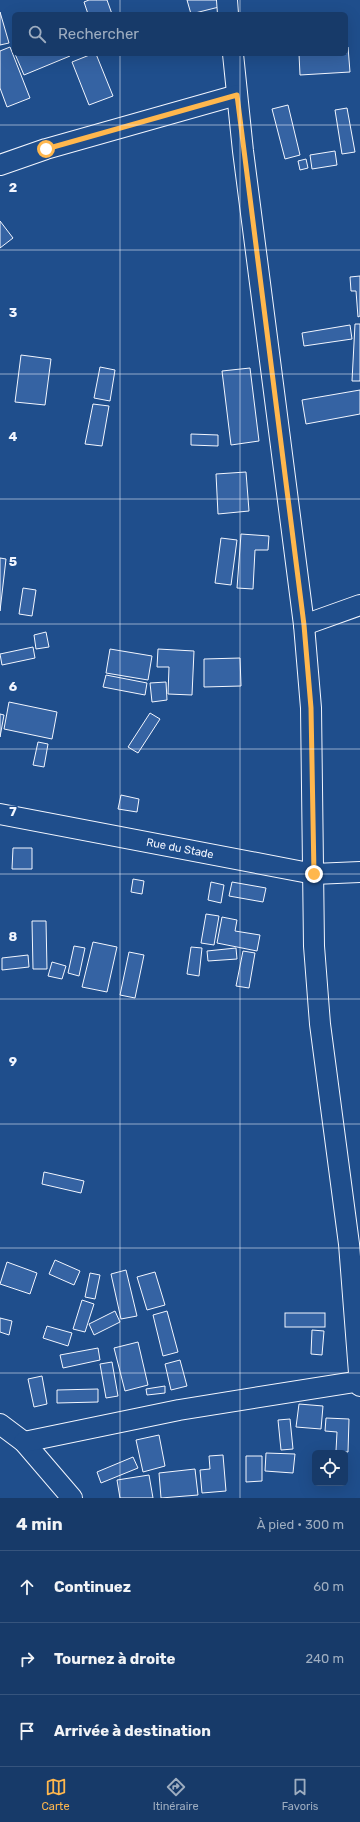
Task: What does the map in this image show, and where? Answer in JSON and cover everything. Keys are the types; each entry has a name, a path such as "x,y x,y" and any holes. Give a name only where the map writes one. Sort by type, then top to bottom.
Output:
{"street":[{"path":"227,0 228,12"},
{"path":"24,1442 179,1410 360,1383 354,1243 320,1024 314,946 311,708 304,625 233,56"},
{"path":"0,164 46,149 237,95"},
{"path":"304,625 360,605"},
{"name":"Rue du Stade","path":"0,814 314,874 360,872"},
{"path":"0,1424 24,1442 72,1498"}],"building":[{"path":"89,0 107,0 111,12 87,12 84,2"},
{"path":"187,0 218,0 219,7 199,12 190,12"},
{"path":"0,12 9,43 0,45"},
{"path":"10,47 12,56 14,56 30,98 7,107 0,88 0,51"},
{"path":"348,47 350,72 300,75 299,56 348,56"},
{"path":"16,56 70,56 24,75"},
{"path":"87,56 97,56 113,96 89,105 72,62"},
{"path":"288,105 300,155 285,159 272,109"},
{"path":"347,108 355,152 342,154 335,110"},
{"path":"335,151 337,165 312,169 310,155"},
{"path":"306,159 308,168 300,170 298,161"},
{"path":"0,221 13,238 0,248"},
{"path":"360,276 360,316 358,317 356,291 351,291 350,277"},
{"path":"355,324 360,324 360,381 352,381"},
{"path":"350,325 352,339 304,346 302,333"},
{"path":"21,355 51,359 45,405 15,402"},
{"path":"100,367 115,370 110,401 94,398"},
{"path":"250,368 259,441 231,445 222,371"},
{"path":"360,390 360,414 306,424 302,400"},
{"path":"93,404 109,406 102,446 85,444"},
{"path":"191,434 218,435 218,446 191,445"},
{"path":"246,472 249,511 218,514 216,474"},
{"path":"241,534 269,536 268,550 255,550 253,589 237,588"},
{"path":"221,538 237,540 231,585 215,583"},
{"path":"0,558 6,559 0,611"},
{"path":"23,588 36,590 32,616 19,614"},
{"path":"46,632 49,647 36,649 34,635"},
{"path":"33,647 35,658 2,665 0,654"},
{"path":"110,649 152,656 148,680 106,673"},
{"path":"158,649 194,651 192,695 168,694 169,667 157,667"},
{"path":"240,658 241,686 204,687 204,659"},
{"path":"106,675 147,683 145,695 103,687"},
{"path":"166,682 167,700 152,702 150,683"},
{"path":"9,702 57,712 52,739 4,729"},
{"path":"150,713 160,719 138,753 128,747"},
{"path":"0,714 4,715 0,737"},
{"path":"38,742 48,744 44,767 33,765"},
{"path":"121,795 139,799 137,812 118,809"},
{"path":"13,848 32,848 32,869 12,869"},
{"path":"133,879 144,881 142,894 131,892"},
{"path":"211,882 224,885 221,903 208,900"},
{"path":"232,882 266,888 263,902 229,896"},
{"path":"206,914 219,916 214,945 201,943"},
{"path":"222,917 237,920 235,931 260,935 257,951 217,943"},
{"path":"32,921 46,921 47,969 33,969"},
{"path":"93,942 117,947 107,992 82,987"},
{"path":"74,946 85,948 79,976 68,973"},
{"path":"191,947 202,948 199,976 187,974"},
{"path":"236,948 237,959 208,961 207,951"},
{"path":"243,951 255,953 249,988 236,986"},
{"path":"129,952 144,955 135,998 120,995"},
{"path":"28,955 29,967 2,970 2,958"},
{"path":"52,962 66,966 62,979 48,976"},
{"path":"44,1172 84,1181 81,1193 42,1184"},
{"path":"55,1260 80,1271 74,1285 49,1274"},
{"path":"7,1262 37,1273 30,1294 0,1284"},
{"path":"126,1270 137,1316 121,1319 111,1274"},
{"path":"155,1272 165,1305 147,1310 137,1277"},
{"path":"90,1273 100,1275 95,1299 85,1297"},
{"path":"82,1300 94,1304 85,1332 73,1329"},
{"path":"115,1311 120,1322 94,1335 89,1324"},
{"path":"167,1311 178,1352 163,1356 153,1315"},
{"path":"285,1313 325,1313 325,1327 285,1327"},
{"path":"0,1318 12,1321 9,1335 0,1332"},
{"path":"47,1326 72,1333 68,1346 43,1338"},
{"path":"312,1330 324,1331 322,1355 311,1354"},
{"path":"138,1342 148,1385 125,1391 114,1348"},
{"path":"98,1348 100,1360 63,1368 60,1355"},
{"path":"180,1360 187,1386 171,1390 165,1364"},
{"path":"112,1362 118,1396 106,1398 100,1364"},
{"path":"42,1376 47,1404 34,1407 28,1379"},
{"path":"165,1386 165,1393 147,1395 146,1389"},
{"path":"98,1389 98,1402 57,1403 57,1390"},
{"path":"299,1404 323,1406 321,1429 296,1427"},
{"path":"326,1418 349,1419 348,1452 348,1450 336,1450 337,1432 325,1431"},
{"path":"290,1419 293,1449 281,1450 278,1420"},
{"path":"159,1435 165,1466 143,1472 136,1440"},
{"path":"266,1453 295,1454 293,1473 265,1471"},
{"path":"223,1455 226,1491 202,1493 200,1470 210,1469 209,1456"},
{"path":"246,1456 262,1456 262,1481 246,1482"},
{"path":"133,1457 138,1468 101,1483 97,1472"},
{"path":"195,1469 198,1495 161,1498 159,1473"},
{"path":"149,1475 153,1498 120,1498 117,1480"}],"route":[{"path":"46,149 237,95 243,151 271,353 304,625 311,708 314,874"}]}
